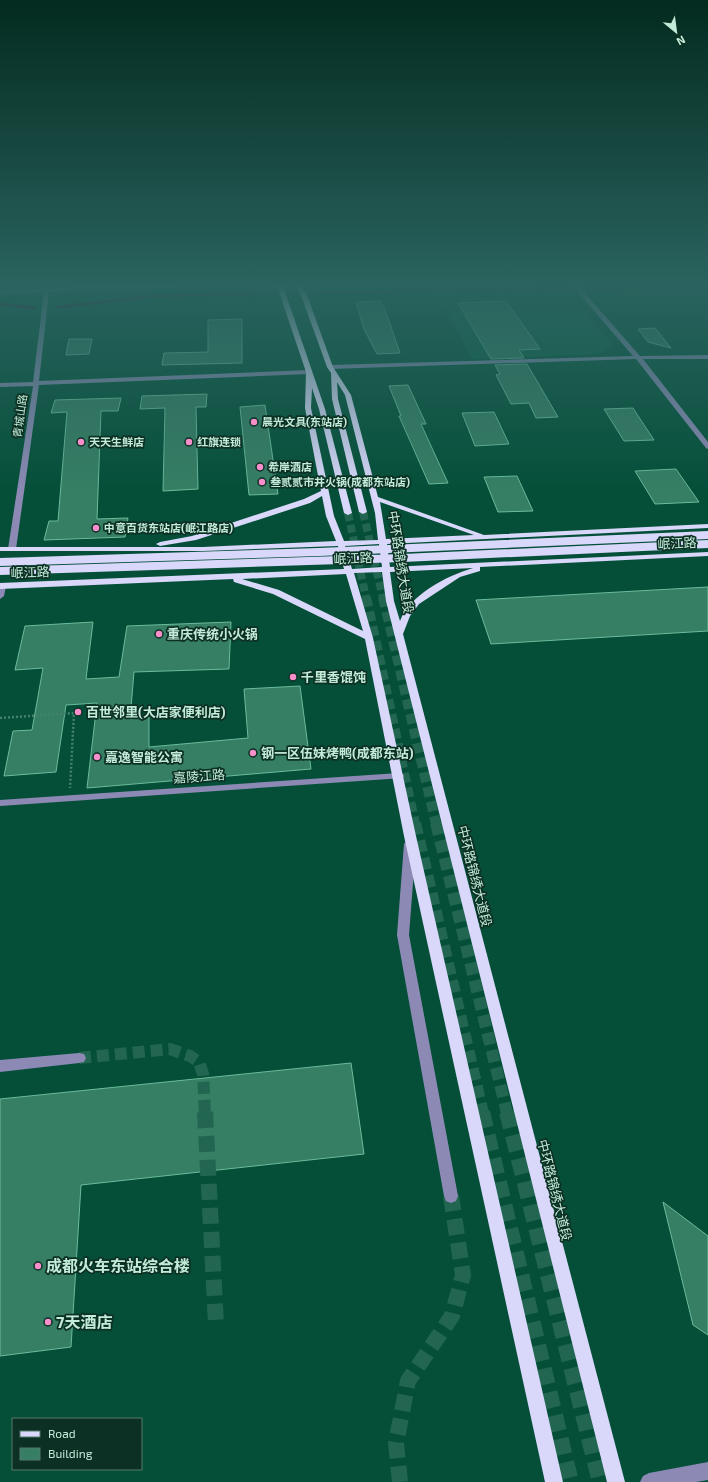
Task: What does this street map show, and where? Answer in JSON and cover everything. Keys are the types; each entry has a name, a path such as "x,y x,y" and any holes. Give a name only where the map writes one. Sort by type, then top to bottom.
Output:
{"main road":[{"path":"302,352 322,410 348,512"},
{"name":"中环路锦绣大道段","path":"325,352 331,370 348,395 375,498 383,542 390,601 616,1482"},
{"path":"331,370 335,399 363,512"},
{"path":"309,372 308,408 330,516 350,571 369,638 399,776 410,836 554,1482"},
{"path":"132,549 193,538 307,501 325,492"},
{"path":"375,498 488,537"},
{"name":"岷江路","path":"0,549 132,549 341,544 708,526"},
{"name":"岷江路","path":"0,562 319,552 708,535"},
{"name":"岷江路","path":"0,571 403,558 708,544"},
{"name":"岷江路","path":"1,586 387,570 708,554"},
{"path":"399,633 406,616 416,602 457,574 504,564"},
{"path":"228,577 276,592 369,638"}],"street":[{"name":"青城山路","path":"12,549 39,352"},
{"path":"633,352 708,447"},
{"path":"331,370 708,357"},
{"path":"639,359 708,361"},
{"path":"0,385 309,372"},
{"path":"0,596 1,586"},
{"name":"嘉陵江路","path":"0,804 399,776"},
{"path":"410,836 403,935 452,1196"},
{"path":"0,1066 79,1058"},
{"path":"649,1482 708,1471"}],"path":[{"path":"0,718 74,713 70,799"}],"shaded area":[{"path":"468,352 602,352 598,354 472,359"}],"building":[{"path":"67,352 89,352 89,354 66,355"},
{"path":"242,352 242,363 162,365 164,353"},
{"path":"376,352 400,353 377,354"},
{"path":"487,352 520,352 524,358 491,359"},
{"path":"527,364 558,417 536,418 529,403 511,404 496,375 500,374 495,365"},
{"path":"408,385 426,424 421,424 448,483 429,484 399,416 401,416 389,386"},
{"path":"207,394 206,407 196,407 198,489 163,491 165,408 140,409 142,396"},
{"path":"121,398 118,411 101,411 97,519 128,518 125,537 44,540 49,521 58,521 67,412 51,413 55,400"},
{"path":"265,405 278,494 249,495 240,407"},
{"path":"633,408 654,440 624,441 604,409"},
{"path":"494,412 509,444 475,446 462,413"},
{"path":"676,469 699,502 655,504 635,471"},
{"path":"517,476 533,511 498,512 484,477"},
{"path":"708,587 708,631 491,644 476,600"},
{"path":"93,622 86,679 119,677 127,626 231,622 229,669 134,672 130,719 149,717 149,747 248,738 244,689 300,686 311,769 87,788 97,703 66,705 56,772 4,776 13,731 32,730 43,668 15,670 25,626"},
{"name":"成都火车东站综合楼","path":"351,1063 364,1154 81,1185 71,1347 0,1356 0,1099"},
{"path":"663,1202 708,1236 708,1335 693,1325"}],"tunnel":[{"path":"363,512 383,598"},
{"path":"348,513 366,598"},
{"path":"366,597 415,824"},
{"path":"383,597 436,824"},
{"path":"415,823 483,1113"},
{"path":"436,823 507,1113"},
{"path":"79,1058 170,1049 190,1056 199,1062 203,1074 205,1113"},
{"path":"205,1112 216,1324"},
{"path":"482,1112 571,1482"},
{"path":"507,1112 600,1482"},
{"path":"400,1482 396,1443 408,1381 452,1316 463,1275 451,1196"}],"place":[{"name":"晨光文具(东站店)","path":"254,422"},
{"name":"天天生鲜店","path":"81,442"},
{"name":"红旗连锁","path":"189,442"},
{"name":"希岸酒店","path":"260,467"},
{"name":"叁贰贰市井火锅(成都东站店)","path":"262,482"},
{"name":"中意百货东站店(岷江路店)","path":"96,528"},
{"name":"重庆传统小火锅","path":"159,634"},
{"name":"千里香馄饨","path":"293,677"},
{"name":"百世邻里(大店家便利店)","path":"78,712"},
{"name":"钢一区伍妹烤鸭(成都东站)","path":"253,753"},
{"name":"嘉逸智能公寓","path":"97,757"},
{"name":"成都火车东站综合楼","path":"38,1266"},
{"name":"7天酒店","path":"48,1322"}]}
